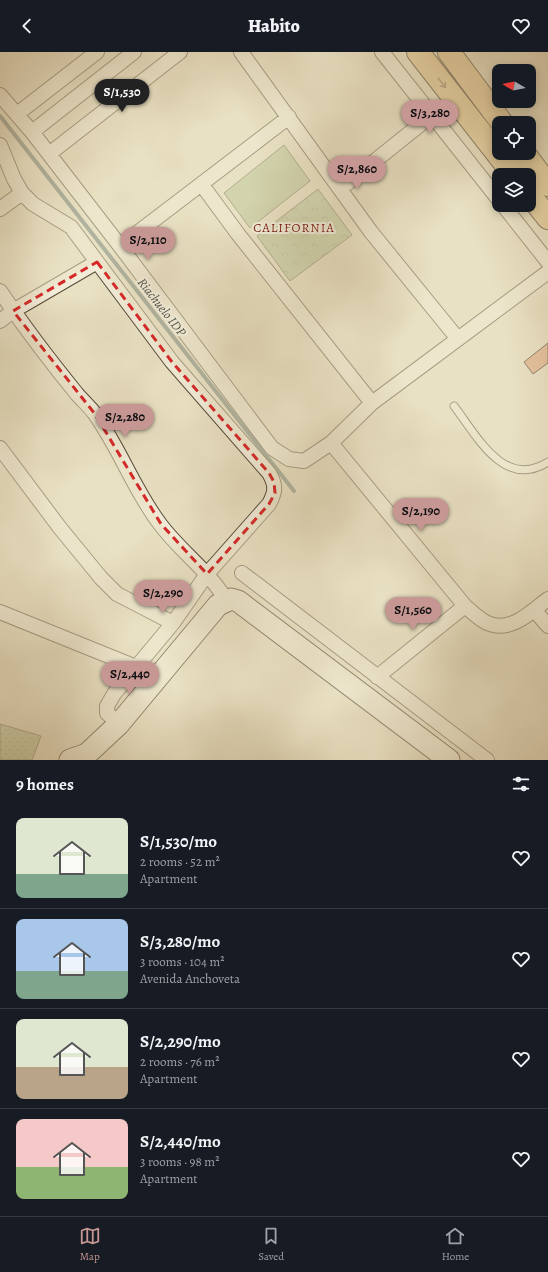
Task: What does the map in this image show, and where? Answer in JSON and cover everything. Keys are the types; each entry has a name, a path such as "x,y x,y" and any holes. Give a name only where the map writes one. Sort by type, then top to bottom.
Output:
{"main road":[{"path":"418,52 509,168"},
{"path":"449,52 497,116"},
{"path":"527,160 540,187 548,218"},
{"path":"70,760 87,754 119,724 218,605 226,600 238,600 449,760"}],"street":[{"path":"17,114 96,52"},
{"path":"32,132 134,52"},
{"path":"49,154 180,52"},
{"path":"241,52 371,232 458,339"},
{"path":"382,52 492,191"},
{"path":"0,95 32,132 120,246 272,448 289,459 304,461 331,443 372,403 548,272"},
{"path":"340,189 432,115"},
{"path":"120,246 202,185 289,117"},
{"path":"0,145 14,179 22,193 33,204 71,226 172,362 269,473 274,482 275,493 269,504 207,574 173,622 114,694 107,706 107,713 119,724"},
{"path":"202,185 238,234 372,403"},
{"path":"0,209 22,193"},
{"path":"509,212 548,262"},
{"path":"0,322 13,311 97,262"},
{"path":"0,292 13,311 95,414 120,454 134,485 161,524 189,557 217,585 226,600"},
{"path":"331,443 465,606 489,624 504,627 534,610 548,599"},
{"path":"0,448 47,512 101,578 117,594 173,622"},
{"path":"242,573 487,760"},
{"path":"377,677 465,606"},
{"path":"534,610 548,626"},
{"path":"0,612 136,667"}],"lane":[{"path":"454,406 492,456 505,466 522,470 541,466 548,462"}],"highlighted area":[{"path":"97,262 172,362 269,473 274,482 275,493 269,504 207,574 161,524 95,414 13,311"}],"green space":[{"path":"284,145 310,181 250,228 224,193"},
{"path":"318,189 352,235 290,281 257,236"},
{"path":"0,724 41,736 32,760 0,760"}],"building":[{"path":"548,343 548,363 533,374 524,362"}],"waterway":[{"name":"Riachuelo IDP","path":"0,116 294,491"}],"district":[{"name":"CALIFORNIA","path":"294,227"}]}
